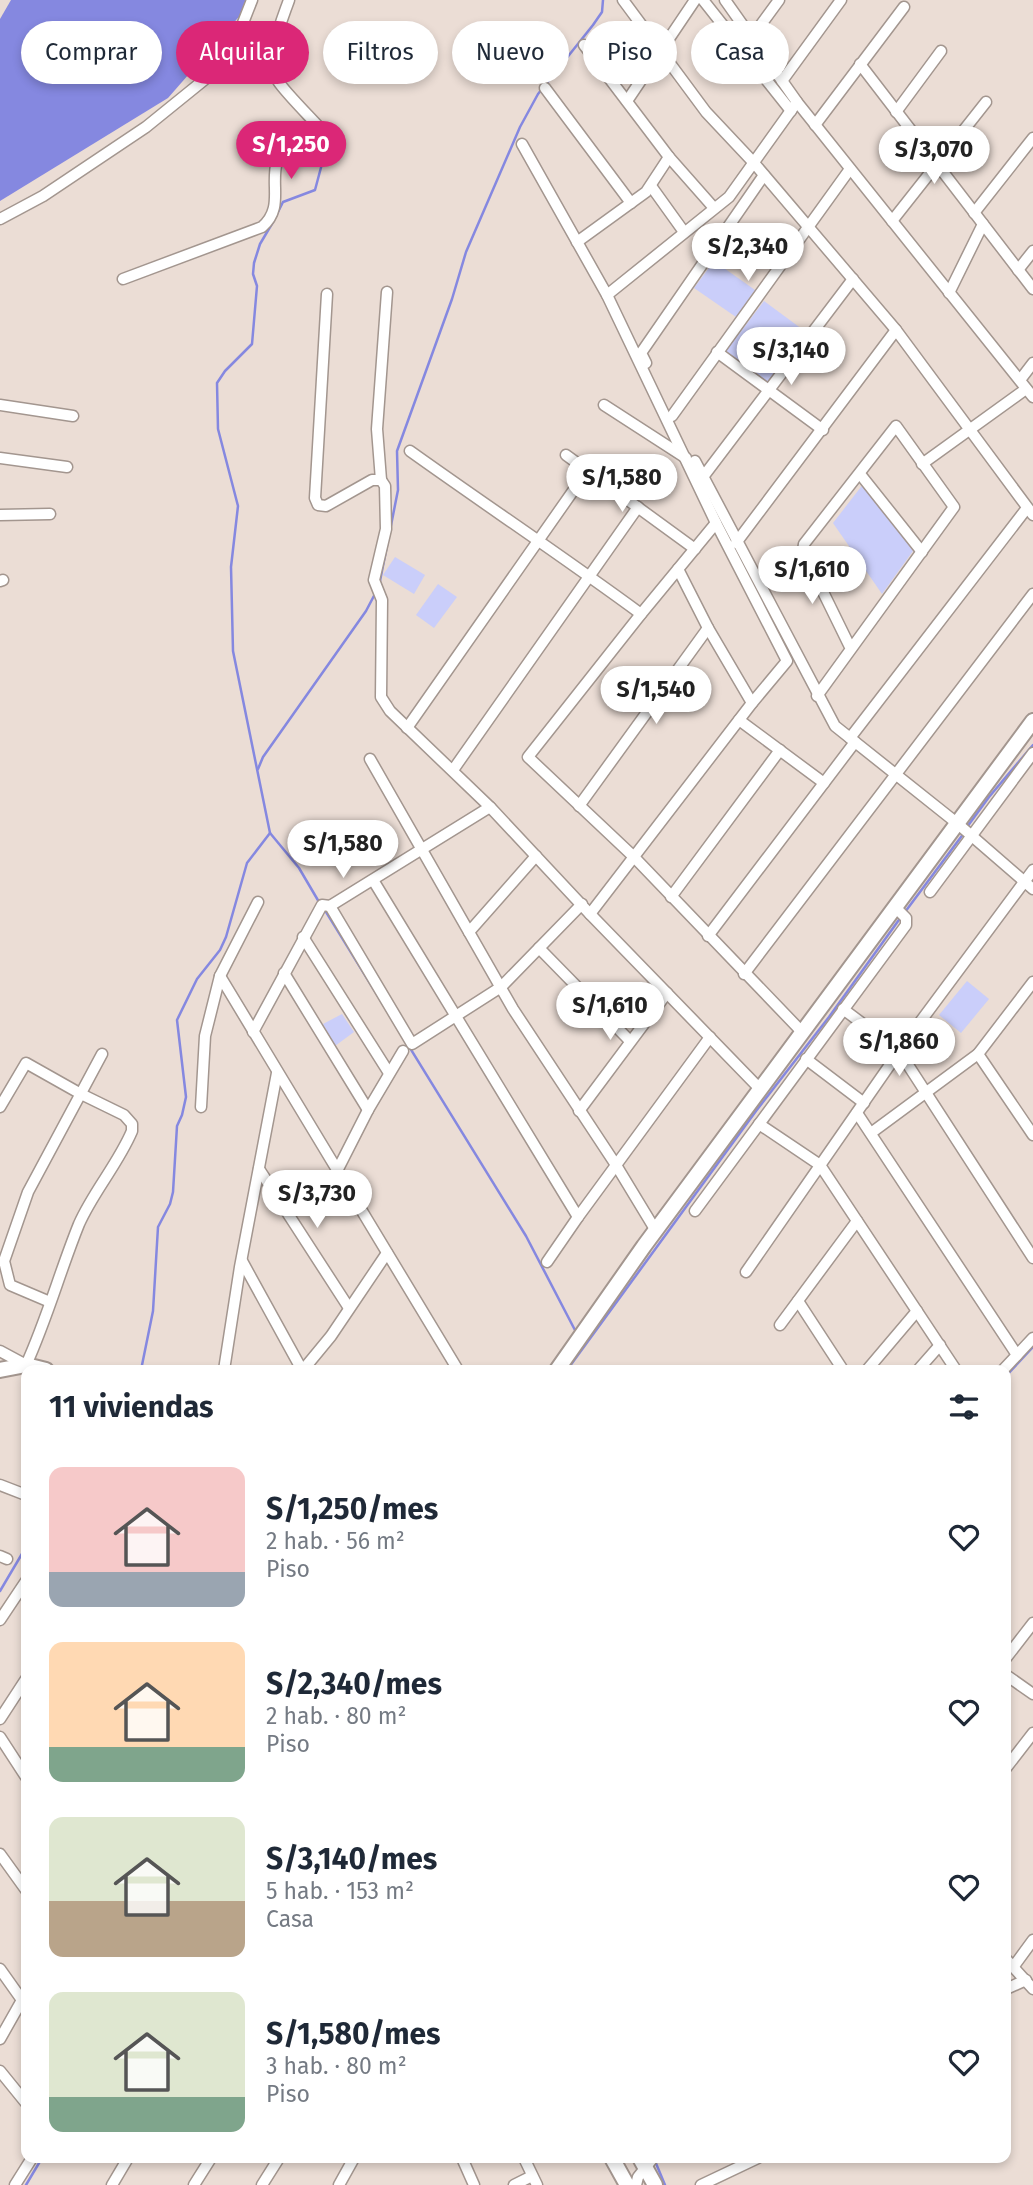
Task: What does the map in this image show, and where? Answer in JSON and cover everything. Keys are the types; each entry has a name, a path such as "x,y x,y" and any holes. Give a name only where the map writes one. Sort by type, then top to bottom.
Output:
{"street":[{"path":"0,219 43,196 146,127 209,76 241,29 252,0"},
{"path":"123,279 262,227 270,220 274,210 277,161 314,144 319,136 319,127 278,80 273,57 289,0"},
{"path":"623,0 639,21"},
{"path":"677,26 695,0"},
{"path":"703,0 794,106 815,125 1026,389"},
{"path":"725,0 740,21"},
{"path":"764,21 779,0"},
{"path":"789,71 841,0"},
{"path":"815,125 904,7"},
{"path":"896,112 942,51"},
{"path":"860,64 1033,289"},
{"path":"677,73 706,112 754,163 896,330 1030,512 852,740 824,783 708,936"},
{"path":"613,84 669,157 714,208"},
{"path":"626,101 637,84"},
{"path":"783,84 794,106"},
{"path":"545,88 631,203"},
{"path":"892,221 986,102"},
{"path":"607,295 729,197 794,106"},
{"path":"974,213 1033,138"},
{"path":"522,144 607,295 716,523 787,661 590,914"},
{"path":"577,242 651,186 669,157"},
{"path":"671,416 850,169"},
{"path":"764,175 641,353 736,543 835,726 958,824 1033,889"},
{"path":"651,186 684,232"},
{"path":"949,293 982,224"},
{"path":"1018,270 1033,251"},
{"path":"703,477 853,279"},
{"path":"387,292 377,429 382,480 385,486 386,529 373,580 382,600 381,697 390,711 490,807 761,1090"},
{"path":"327,294 315,498 317,503 326,506 372,480 382,480"},
{"path":"736,543 896,330"},
{"path":"718,352 823,430"},
{"path":"922,464 1026,389 1033,363"},
{"path":"0,405 73,416"},
{"path":"604,405 686,458"},
{"path":"817,696 954,507 896,426 804,544 803,551 851,649"},
{"path":"410,451 641,614"},
{"path":"566,455 695,549"},
{"path":"0,458 67,467"},
{"path":"407,728 587,471"},
{"path":"860,474 922,552"},
{"path":"453,770 638,507"},
{"path":"0,515 50,514"},
{"path":"716,523 528,757 634,858 813,1049"},
{"path":"678,569 708,628 752,703"},
{"path":"744,974 1033,594"},
{"path":"579,806 708,628"},
{"path":"739,720 824,783"},
{"path":"563,1365 656,1231 1033,721"},
{"path":"671,897 780,750"},
{"path":"930,892 1033,753"},
{"path":"370,759 500,987 656,1231"},
{"path":"253,1032 322,905 330,906 490,807"},
{"path":"469,932 536,856"},
{"path":"746,1272 899,1051 1033,870"},
{"path":"373,880 578,1217"},
{"path":"201,1107 205,1036 220,976 258,902"},
{"path":"330,906 412,1044 500,987 582,904"},
{"path":"695,1211 906,925 906,918 895,908"},
{"path":"303,937 389,1073"},
{"path":"539,948 630,1041"},
{"path":"284,974 368,1110"},
{"path":"220,976 455,1365"},
{"path":"871,1133 978,1054 1033,982"},
{"path":"579,1111 667,993"},
{"path":"843,1009 899,1051 1033,1258"},
{"path":"547,1262 710,1037"},
{"path":"337,1171 368,1110 403,1051"},
{"path":"50,1302 10,1285 4,1261 28,1192 102,1054"},
{"path":"978,1054 1033,1135"},
{"path":"806,1059 864,1103"},
{"path":"0,1107 26,1063 124,1115 132,1124 132,1131 80,1222 26,1365 0,1351"},
{"path":"225,1365 241,1260 277,1073"},
{"path":"857,1112 1017,1355"},
{"path":"759,1124 820,1166 953,1365"},
{"path":"259,1169 349,1308"},
{"path":"780,1325 857,1221"},
{"path":"307,1365 331,1336 387,1253"},
{"path":"241,1260 300,1365"},
{"path":"798,1301 840,1365"},
{"path":"871,1365 917,1311"},
{"path":"1008,1365 1033,1338"},
{"path":"922,1365 940,1345"},
{"path":"0,1370 21,1366"},
{"path":"0,1485 21,1493"},
{"path":"0,1620 21,1588"},
{"path":"1011,1652 1033,1623"},
{"path":"1011,1679 1033,1694"},
{"path":"0,1719 21,1687"},
{"path":"1011,1762 1033,1733"},
{"path":"0,1737 21,1769"},
{"path":"0,1854 21,1883"},
{"path":"1011,1961 1033,1940"},
{"path":"1011,1963 1033,1989"},
{"path":"0,1969 21,1993"},
{"path":"1011,1987 1026,1980"},
{"path":"0,2039 21,2001"},
{"path":"0,2071 21,2097"},
{"path":"15,2185 29,2163"},
{"path":"112,2185 125,2163"},
{"path":"194,2185 208,2163"},
{"path":"262,2185 276,2163"},
{"path":"339,2185 351,2163"},
{"path":"464,2163 474,2185"},
{"path":"514,2185 535,2180 526,2163"},
{"path":"615,2163 627,2185"},
{"path":"636,2185 645,2163"},
{"path":"647,2163 655,2185"},
{"path":"701,2185 747,2163"}],"shaded area":[{"path":"714,261 755,290 736,317 694,288"},
{"path":"764,301 806,332 768,382 726,351"},
{"path":"864,483 913,551 882,594 833,523"},
{"path":"395,557 425,575 414,594 383,575"},
{"path":"438,584 457,597 434,628 416,615"},
{"path":"967,981 989,999 961,1033 939,1015"},
{"path":"342,1014 354,1032 335,1046 323,1024"}],"water":[{"path":"11,0 248,0 244,11 235,21 176,21 176,84 180,84 168,98 0,201 0,19"}],"waterway":[{"path":"379,586 398,490 397,451 452,299 466,252 520,127 538,94 602,12 603,0"},
{"path":"276,216 283,202 315,190 323,160 317,143"},
{"path":"273,222 260,244 254,263 253,274 257,286 252,344 217,383 218,429 238,506 231,567 233,651 270,833 299,868 319,902"},
{"path":"258,769 263,757 366,611 376,592"},
{"path":"967,827 1033,745"},
{"path":"142,1365 153,1311 158,1227 173,1192 177,1126 186,1097 177,1020 197,979 220,950 247,863 270,833"},
{"path":"905,912 964,833"},
{"path":"323,907 526,1236 577,1334"},
{"path":"571,1365 901,917"},
{"path":"1011,1371 1033,1347"},
{"path":"0,1591 21,1555"},
{"path":"26,2185 39,2163"},
{"path":"656,2163 665,2185"}]}
